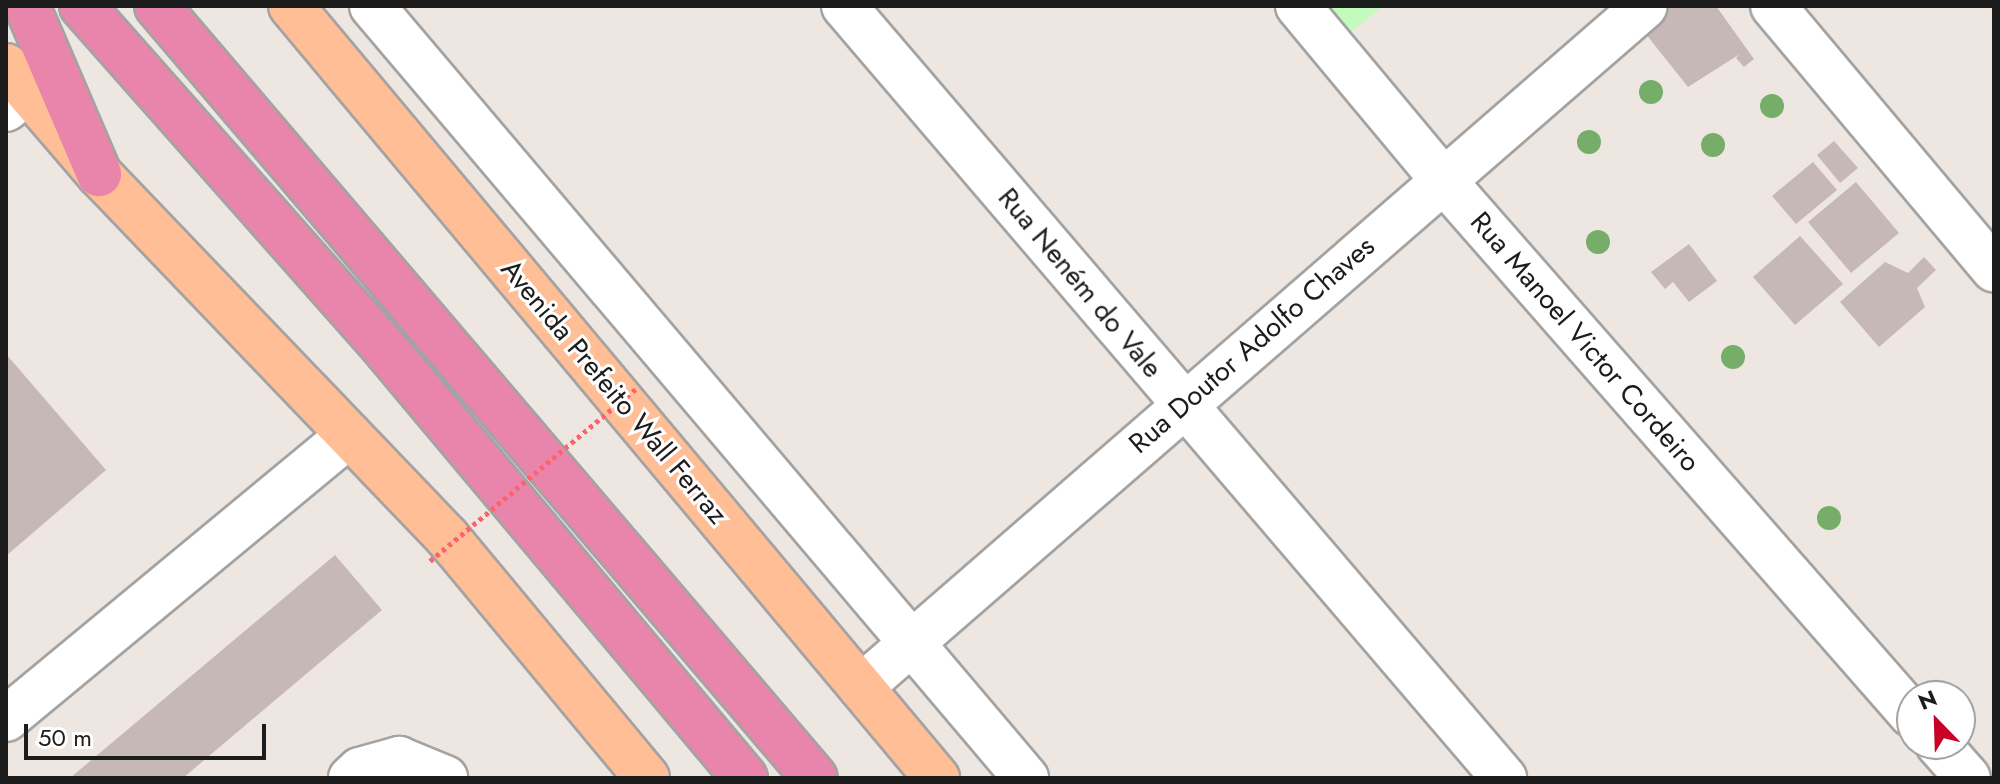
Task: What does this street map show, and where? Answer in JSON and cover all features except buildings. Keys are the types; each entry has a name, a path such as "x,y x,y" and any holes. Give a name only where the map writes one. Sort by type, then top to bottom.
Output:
{"highway":[{"path":"27,6 99,174"},
{"path":"82,6 387,351 745,778"},
{"path":"157,6 815,778"}],"main road":[{"name":"Avenida Prefeito Wall Ferraz","path":"291,6 937,778"},
{"path":"13,89 99,174 447,537 647,778"}],"street":[{"path":"372,6 1026,778"},
{"name":"Rua Neném do Vale","path":"844,6 1504,778"},
{"name":"Rua Manoel Victor Cordeiro","path":"1298,6 1443,180 1896,697"},
{"name":"Rua Doutor Adolfo Chaves","path":"861,687 1645,6"},
{"path":"1773,6 1994,269"},
{"path":"6,719 349,435"},
{"path":"351,778 360,770 399,759 445,778"},
{"path":"1952,760 1968,778"}],"path":[{"path":"430,561 636,389"}],"green space":[{"path":"1330,6 1383,6 1351,32"}]}
